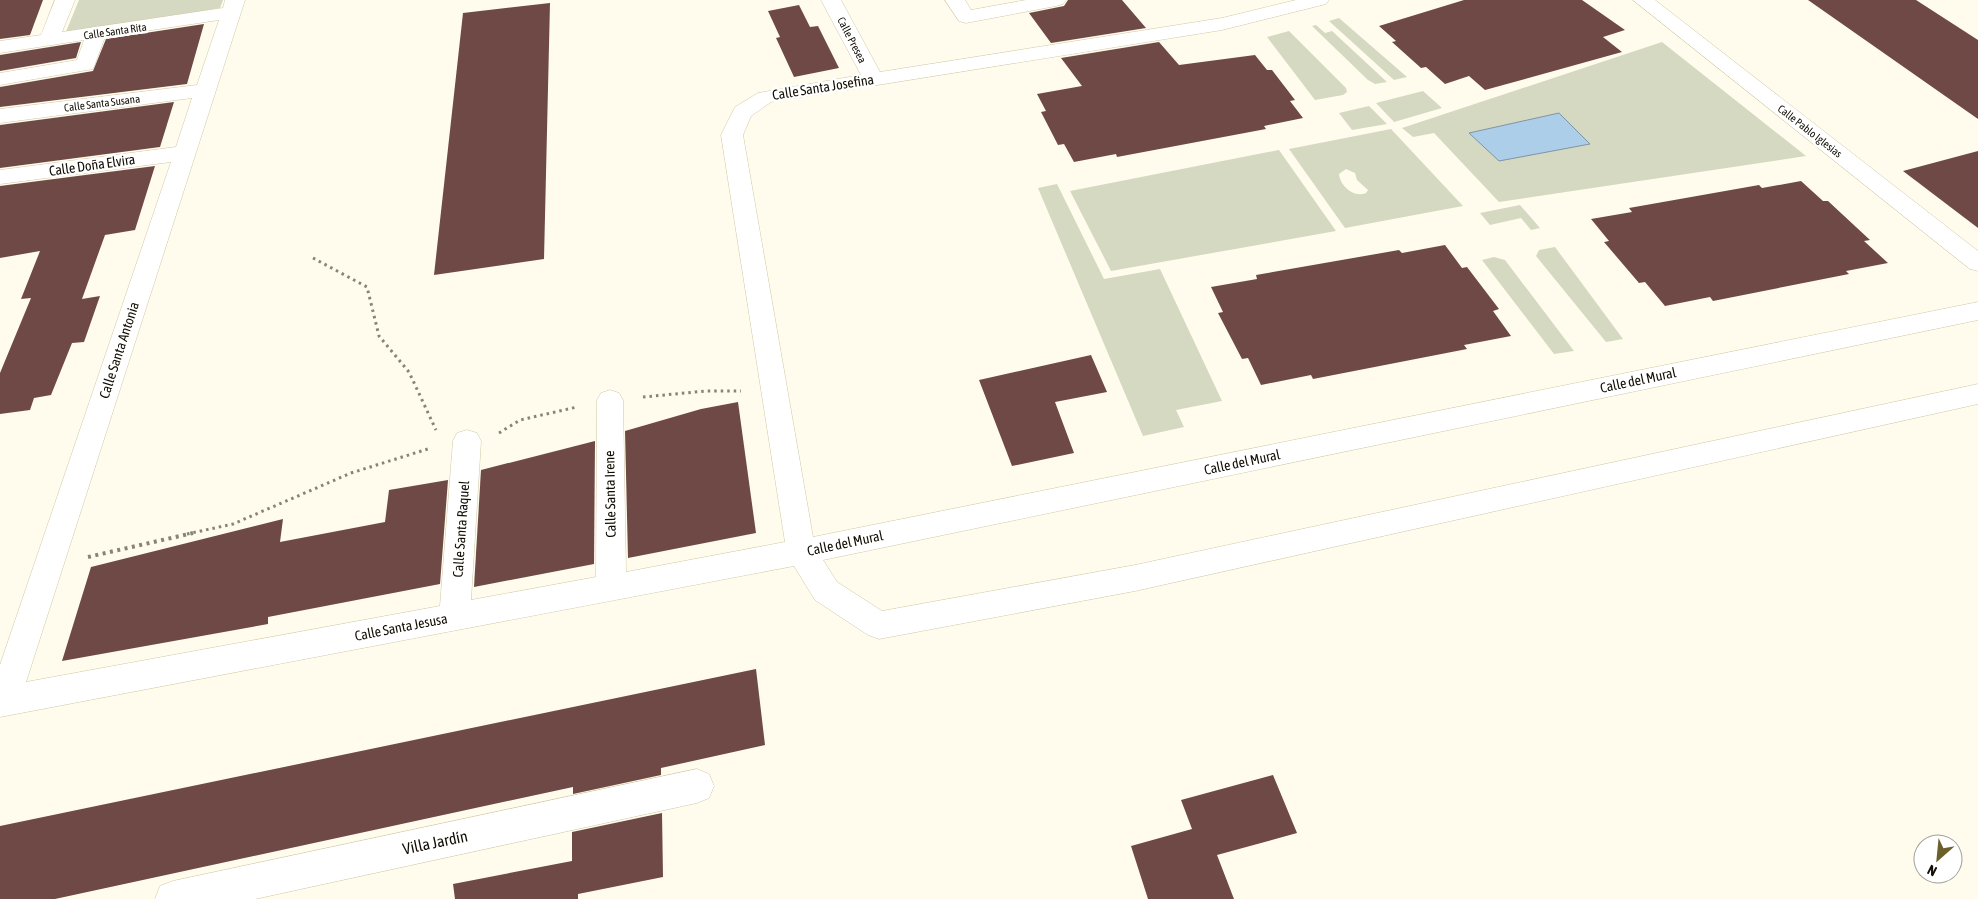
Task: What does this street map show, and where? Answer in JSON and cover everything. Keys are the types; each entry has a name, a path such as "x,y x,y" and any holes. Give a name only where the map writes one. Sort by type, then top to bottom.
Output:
{"street":[{"path":"49,40 65,0"},
{"name":"Calle Presea","path":"832,0 872,80"},
{"path":"955,0 966,17 1056,0"},
{"name":"Calle Santa Josefina","path":"801,552 772,390 732,135 742,112 765,97 1222,24 1319,0"},
{"name":"Calle Pablo Iglesias","path":"1643,0 1978,263"},
{"name":"Calle Santa Rita","path":"0,47 96,34 232,6"},
{"name":"Calle Santa Antonia","path":"2,701 232,6"},
{"path":"0,79 86,65 96,34"},
{"name":"Calle Santa Susana","path":"0,116 204,90"},
{"name":"Calle Doña Elvira","path":"0,177 184,153"},
{"name":"Calle del Mural","path":"1978,311 801,552 826,591 879,625 1135,578 1978,394"},
{"name":"Calle Santa Irene","path":"610,400 611,587"},
{"name":"Calle Santa Raquel","path":"454,443 455,616"},
{"name":"Calle Santa Jesusa","path":"2,701 801,552"},
{"name":"Villa Jardín","path":"173,899 697,786"}],"path":[{"path":"313,258 367,287 379,336 409,372 454,443"},
{"path":"48,566 232,524 351,474 454,443 483,442 520,420 610,400 706,391 772,390"}],"green space":[{"path":"79,0 223,0 220,8 65,34"},
{"path":"1339,18 1407,77 1394,80 1329,21"},
{"path":"1316,25 1325,33 1332,31 1387,82 1375,84 1368,80 1312,26"},
{"path":"1289,31 1346,88 1347,92 1343,95 1315,100 1267,37"},
{"path":"1662,42 1806,156 1499,202 1434,133 1413,137 1402,128"},
{"path":"1423,91 1442,108 1394,122 1376,103"},
{"path":"1369,106 1387,124 1352,130 1339,113"},
{"path":"1391,129 1463,206 1345,228 1289,149","holes":["1346,169 1355,173 1357,180 1368,190 1366,193 1357,194 1352,192 1342,183 1339,174"]},
{"path":"1279,150 1336,231 1111,271 1070,191"},
{"path":"1057,184 1104,279 1160,269 1222,401 1176,410 1184,427 1143,436 1038,188"},
{"path":"1520,205 1540,228 1531,230 1521,218 1490,225 1480,213"},
{"path":"1555,247 1623,339 1606,342 1536,256 1539,250"},
{"path":"1494,257 1505,260 1574,351 1554,354 1482,260"}],"water":[{"path":"1559,113 1590,144 1499,161 1469,133"}],"building":[{"path":"0,0 43,0 30,35 0,39"},
{"path":"1068,0 1122,0 1146,28 1051,43 1029,13 1064,6"},
{"path":"1464,0 1582,0 1625,30 1603,37 1622,52 1485,90 1469,76 1445,84 1426,67 1421,68 1392,42 1396,41 1379,26"},
{"path":"1808,0 1916,0 1978,40 1978,119"},
{"path":"550,3 544,259 434,275 463,13"},
{"path":"799,5 810,27 818,26 839,68 794,77 776,38 780,37 768,11"},
{"path":"204,24 187,84 0,107 0,87 93,71 106,39"},
{"path":"81,42 76,58 0,71 0,55"},
{"path":"1159,42 1179,65 1255,55 1267,70 1272,70 1295,100 1290,101 1303,118 1264,126 1266,129 1117,157 1116,154 1074,162 1064,144 1058,145 1041,112 1046,111 1037,94 1082,86 1061,58"},
{"path":"174,102 160,147 0,168 0,125"},
{"path":"1978,151 1978,228 1903,171"},
{"path":"155,166 135,230 105,235 82,299 100,296 84,342 72,343 51,395 34,398 30,410 0,414 0,373 31,298 21,299 40,251 0,258 0,186"},
{"path":"1801,181 1823,201 1828,201 1870,240 1864,241 1888,263 1846,271 1849,274 1713,301 1710,297 1665,306 1645,282 1639,283 1604,242 1609,241 1591,219 1632,212 1629,208 1759,185 1762,188"},
{"path":"1445,245 1462,268 1467,267 1499,309 1493,311 1511,336 1464,345 1467,349 1313,379 1311,375 1261,385 1248,358 1242,359 1218,313 1223,312 1211,287 1257,279 1256,275 1399,250 1402,253"},
{"path":"1091,355 1107,392 1055,402 1074,453 1012,466 979,380"},
{"path":"738,402 756,533 628,558 625,431 701,409"},
{"path":"595,441 594,564 474,587 481,470"},
{"path":"448,480 440,584 268,617 268,624 62,661 91,567 283,519 280,542 385,522 389,490"},
{"path":"756,669 765,745 661,768 661,775 573,794 573,787 55,899 0,899 0,826"},
{"path":"1273,775 1297,833 1217,855 1234,899 1148,899 1131,846 1192,829 1181,800"},
{"path":"662,813 663,877 578,894 578,899 455,899 453,884 572,861 572,832"}]}
